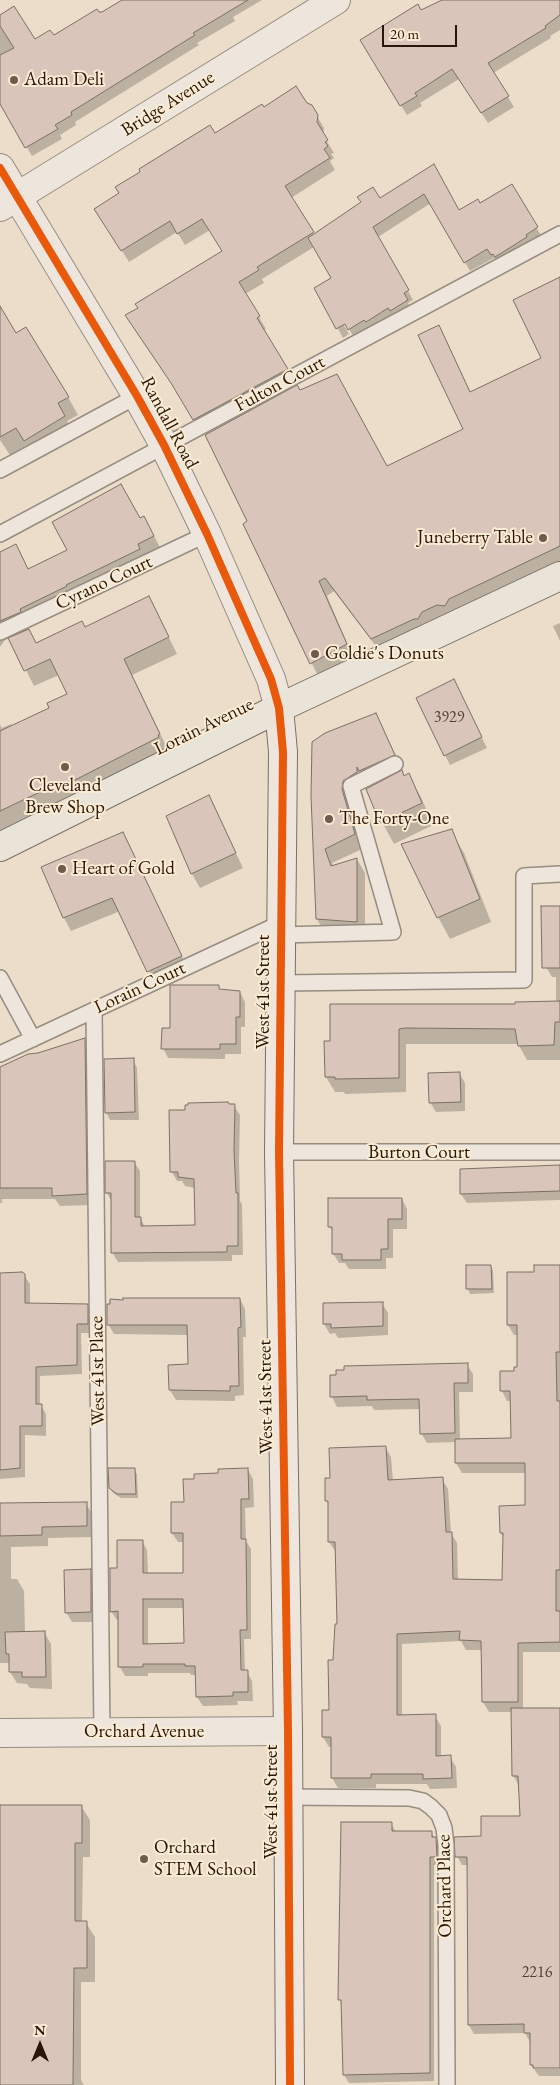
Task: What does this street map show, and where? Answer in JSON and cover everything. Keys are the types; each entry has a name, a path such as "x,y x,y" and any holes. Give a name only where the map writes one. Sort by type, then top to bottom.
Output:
{"main road":[{"name":"Lorain Avenue","path":"0,847 279,708 560,576"}],"street":[{"name":"Bridge Avenue","path":"9,202 336,0"},
{"name":"Randall Road","path":"0,168 9,202 137,396 164,446 207,534 271,679 279,708"},
{"name":"West 41st Street","path":"279,708 283,752 279,1152 288,1731 290,2085"},
{"name":"Orchard Avenue","path":"0,1734 288,1731"}],"lane":[{"name":"Fulton Court","path":"0,534 560,234"},
{"path":"0,470 137,396"},
{"name":"Cyrano Court","path":"0,632 207,534"},
{"path":"281,929 393,932 351,786 396,764"},
{"path":"281,982 524,980 524,876 560,874"},
{"name":"Lorain Court","path":"0,1054 94,1010 281,929"},
{"path":"0,978 33,1039"},
{"name":"West 41st Place","path":"94,1010 102,1732"},
{"name":"Burton Court","path":"279,1152 560,1152"},
{"name":"Orchard Place","path":"288,1797 409,1798 422,1801 439,1815 444,1828 446,1845 446,2085"}],"building":[{"path":"122,0 248,0 193,33 195,35 71,112 72,115 55,125 58,129 25,148 0,104 0,55 14,48 0,26 0,15 14,6 35,39 50,30 54,35 97,9 99,12 102,12"},
{"path":"442,0 560,0 560,15 545,26 546,28 488,63 509,96 481,113 452,69 415,93 417,96 400,106 360,40 418,4 421,10"},
{"path":"296,86 307,103 312,105 318,115 317,122 328,140 325,142 328,146 324,149 330,158 285,186 314,232 257,267 259,270 239,282 260,316 257,318 288,369 193,420 171,383 125,315 138,308 135,304 222,251 202,219 177,234 170,221 121,251 94,209 119,193 115,187 140,172 139,169 210,125 215,133 262,104 264,107"},
{"path":"434,164 459,210 478,199 480,203 512,184 538,227 526,235 527,237 495,257 487,249 464,263 424,194 373,227 409,290 404,293 408,300 390,311 388,308 366,322 364,320 348,330 345,324 336,329 314,288 331,278 308,238 361,202 357,197 373,187 380,198"},
{"path":"560,277 560,546 449,599 445,606 437,605 422,612 418,619 414,619 371,639 325,578 319,581 347,644 310,664 243,524 247,521 205,435 297,385 300,390 337,374 387,466 463,429 418,335 439,325 470,392 541,358 513,300"},
{"path":"0,306 16,333 26,327 69,397 58,403 65,416 24,441 16,428 0,437"},
{"path":"121,484 140,518 144,516 154,536 138,544 140,549 66,585 20,609 21,612 0,621 0,552 16,544 28,569 67,550 52,522"},
{"path":"149,596 169,637 124,659 160,734 158,735 159,737 79,778 67,783 61,782 0,811 0,731 49,708 47,703 67,694 50,659 24,671 8,638 29,629 36,643 82,621 85,627"},
{"path":"454,679 482,737 444,756 416,698"},
{"name":"The Forty-One","path":"376,713 395,755 359,771 357,767 357,772 343,781 342,789 355,834 325,849 331,866 357,858 357,922 316,919 311,796 312,742 325,733"},
{"path":"402,770 404,776 409,773 422,803 380,823 366,789"},
{"path":"209,795 236,853 191,874 166,816"},
{"path":"452,829 480,899 437,918 401,844"},
{"path":"123,832 182,956 147,972 112,898 63,918 41,867"},
{"path":"541,906 560,906 560,968 542,968"},
{"path":"170,985 219,985 219,989 240,991 240,1017 236,1017 236,1044 220,1044 220,1049 161,1049 162,1028 170,1028"},
{"path":"560,1001 560,1022 555,1022 554,1045 518,1046 515,1029 405,1028 399,1029 399,1078 335,1079 335,1077 325,1077 324,1041 330,1041 330,1004 515,1004 515,1002"},
{"path":"85,1038 87,1194 52,1196 52,1188 0,1188 0,1067 28,1054 38,1053"},
{"path":"134,1058 135,1112 105,1113 104,1059"},
{"path":"460,1072 461,1102 429,1103 428,1073"},
{"path":"228,1102 229,1104 235,1104 234,1150 236,1193 238,1193 238,1246 227,1246 227,1252 111,1253 111,1193 105,1193 105,1161 135,1161 135,1217 141,1217 141,1226 195,1225 194,1179 178,1177 178,1172 170,1172 169,1110 185,1110 185,1105 188,1105 188,1103"},
{"path":"560,1165 560,1191 460,1194 460,1169"},
{"path":"328,1198 402,1198 402,1219 388,1219 388,1249 381,1249 381,1260 342,1260 342,1254 332,1254 332,1227 328,1227"},
{"path":"466,1265 491,1265 492,1289 466,1289"},
{"path":"534,1265 560,1265 560,1352 556,1352 557,1401 560,1401 560,1570 556,1570 556,1611 560,1611 560,1642 518,1643 518,1702 482,1702 481,1641 459,1640 460,1631 397,1634 397,1715 436,1714 436,1756 451,1755 452,1778 423,1779 423,1774 371,1774 371,1778 331,1778 331,1737 322,1737 322,1710 329,1710 328,1660 333,1660 335,1624 337,1624 335,1542 328,1542 328,1501 325,1501 325,1478 330,1478 329,1448 386,1446 388,1480 443,1477 446,1532 452,1532 453,1579 502,1580 503,1533 500,1533 499,1506 525,1505 525,1463 455,1463 455,1439 511,1438 510,1391 500,1391 500,1371 514,1371 514,1367 517,1367 517,1325 507,1325 507,1272 534,1272"},
{"path":"22,1272 25,1274 25,1303 88,1304 88,1324 77,1324 77,1365 36,1367 36,1404 42,1404 42,1426 20,1426 20,1468 0,1470 0,1273"},
{"path":"123,1298 240,1298 241,1327 238,1328 239,1386 230,1386 230,1391 169,1390 168,1365 188,1364 187,1325 107,1325 107,1304 110,1304 110,1299 123,1300"},
{"path":"383,1302 383,1326 331,1328 331,1324 323,1324 323,1303"},
{"path":"468,1363 468,1383 454,1383 455,1433 420,1434 419,1399 367,1400 367,1396 330,1397 330,1375 336,1375 336,1370 344,1370 344,1366"},
{"path":"108,1468 135,1468 136,1494 117,1494 109,1488"},
{"path":"248,1468 249,1499 241,1499 241,1539 246,1539 247,1630 240,1630 241,1670 248,1670 248,1692 233,1692 233,1696 196,1697 195,1666 185,1666 185,1664 143,1664 143,1667 118,1667 118,1611 110,1612 110,1568 117,1568 117,1540 143,1540 143,1573 183,1573 183,1533 171,1533 171,1502 184,1502 183,1479 194,1479 194,1474 218,1473 218,1469","holes":["143,1599 183,1599 184,1643 143,1644"]},
{"path":"87,1502 87,1526 42,1527 42,1535 0,1536 0,1503"},
{"path":"91,1569 91,1612 65,1613 64,1570"},
{"path":"45,1631 46,1677 22,1677 22,1672 9,1672 9,1654 6,1654 5,1632"},
{"path":"511,1708 560,1708 560,2068 533,2068 533,2065 530,2065 530,2033 524,2033 524,2024 468,2025 467,1857 455,1857 454,1837 481,1836 481,1816 520,1816 518,1776 512,1776"},
{"path":"0,1805 82,1805 82,1843 75,1843 75,1921 87,1921 87,1968 74,1968 73,2085 0,2085"},
{"path":"341,1822 392,1822 392,1831 432,1831 432,1837 436,1837 437,1857 430,1857 430,2073 343,2075 341,2000 338,2000"}],"cycle path":[{"path":"0,168 137,396 164,445 207,534 271,679 279,708 283,752 279,1152 288,1731 290,2085"}],"place":[{"name":"Adam Deli","path":"14,80"},
{"name":"Juneberry Table","path":"543,538"},
{"name":"Goldie's Donuts","path":"315,654"},
{"name":"Cleveland Brew Shop","path":"65,767"},
{"name":"The Forty-One","path":"329,819"},
{"name":"Heart of Gold","path":"62,869"},
{"name":"Orchard STEM School","path":"144,1859"}]}
